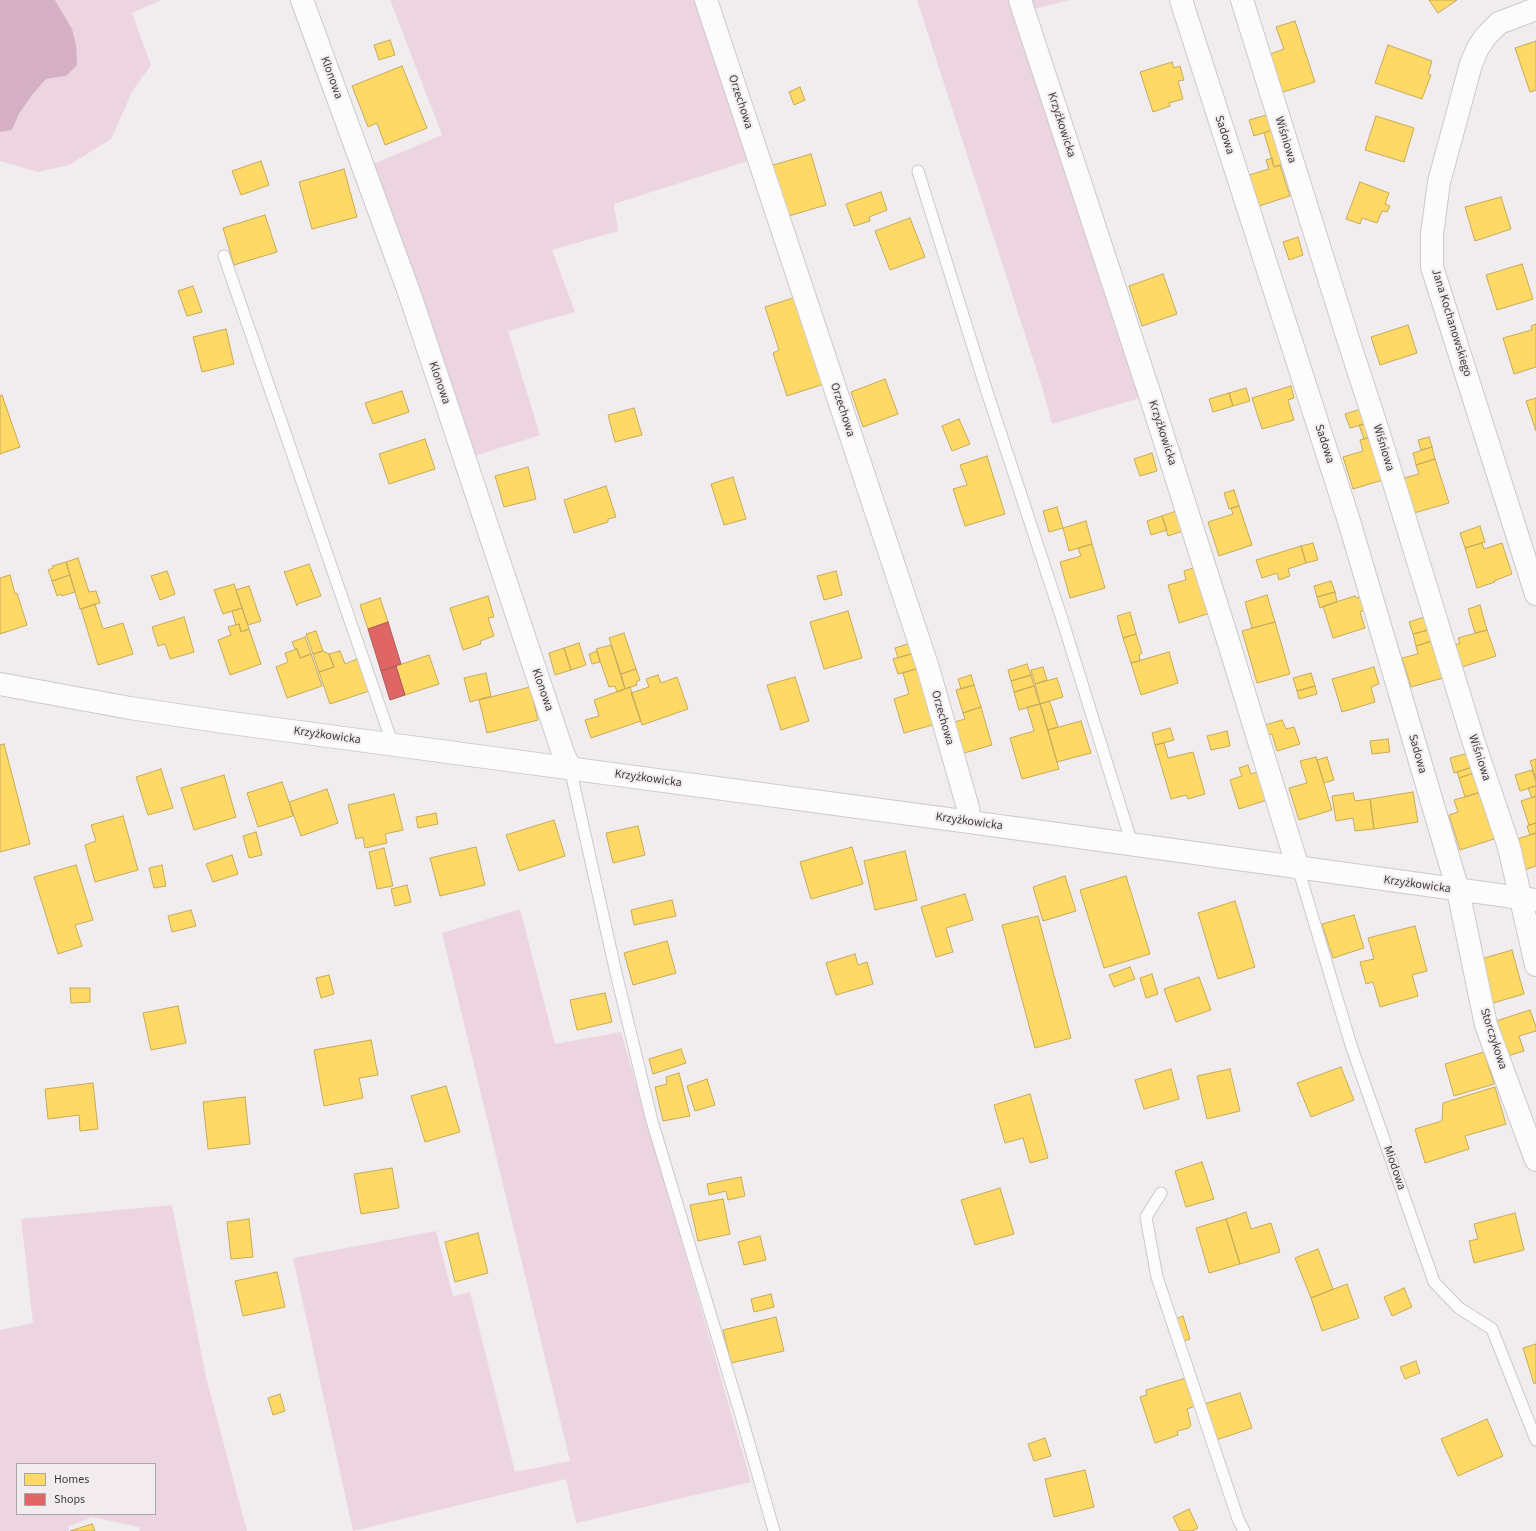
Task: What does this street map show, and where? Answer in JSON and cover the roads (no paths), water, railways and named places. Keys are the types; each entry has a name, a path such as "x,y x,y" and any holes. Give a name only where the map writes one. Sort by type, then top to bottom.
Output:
{"street":[{"name":"Klonowa","path":"302,0 410,295 563,753 570,768"},
{"name":"Orzechowa","path":"706,0 928,668 968,808 970,822"},
{"name":"Krzyżkowicka","path":"1020,0 1155,410 1298,868"},
{"name":"Sadowa","path":"1181,0 1349,521 1458,890"},
{"name":"Wiśniowa","path":"1242,0 1378,431 1474,743 1528,899 1536,965"},
{"name":"Jana Kochanowskiego","path":"1536,9 1499,23 1485,37 1470,64 1439,182 1432,234 1432,268 1536,594"},
{"name":"Krzyżkowicka","path":"0,684 130,708 1528,899"},
{"name":"Storczykowa","path":"1458,890 1486,1025 1536,1160"}],"lane":[{"path":"918,171 988,395 1061,616 1126,828 1133,845"},
{"path":"224,256 393,745"},
{"path":"570,768 616,974 652,1121 740,1412 774,1531"},
{"name":"Miodowa","path":"1298,868 1352,1045 1434,1282 1459,1308 1492,1329 1536,1440"},
{"path":"1161,1193 1146,1217 1157,1277 1238,1519 1244,1531"}]}
